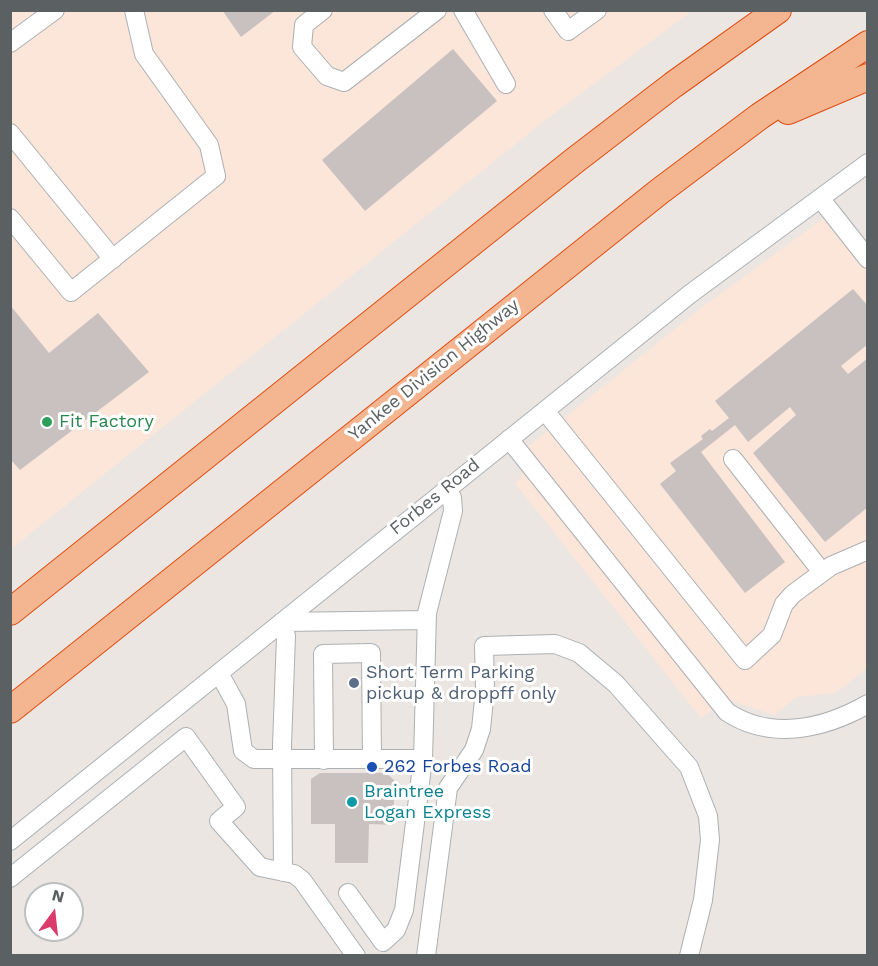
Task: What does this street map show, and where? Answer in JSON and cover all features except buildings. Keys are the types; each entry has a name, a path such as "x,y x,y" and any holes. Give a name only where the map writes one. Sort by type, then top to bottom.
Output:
{"highway":[{"path":"10,612 574,161 673,85 778,10"},
{"name":"Yankee Division Highway","path":"10,710 551,276 739,132 867,44"},
{"path":"739,132 867,77"}],"street":[{"path":"10,43 56,10"},
{"path":"10,218 72,292 216,176 209,145 144,54 134,10"},
{"path":"323,10 304,25 301,35 302,47 327,76 344,82 437,10"},
{"path":"462,10 506,84"},
{"path":"553,10 568,31 597,10"},
{"path":"10,133 113,259"},
{"name":"Forbes Road","path":"10,841 690,294 867,163"},
{"path":"820,198 867,259"},
{"path":"545,411 746,660 772,635 788,599 822,572 867,550"},
{"path":"509,439 727,712 759,726 796,728 832,722 867,704"},
{"path":"733,459 822,572"},
{"path":"348,893 383,942 392,935 404,910 423,759 426,620 430,596 452,518 452,498 446,488"},
{"path":"283,872 282,760 286,636 282,622 426,620"},
{"path":"426,956 448,788 474,750 481,729 485,690 484,646 549,644 579,653 607,675 685,761 697,780 708,816 710,848 703,900 689,956"},
{"path":"324,760 323,654 371,653 372,760"},
{"path":"219,673 236,704 243,751 254,759 423,759"},
{"path":"10,878 186,737 236,807 219,821 254,863 267,870 294,874 302,880 356,956"}],"shaded area":[{"path":"11,11 692,11 543,122 11,549"},
{"path":"839,207 867,241 867,668 836,693 797,697 774,715 726,699 701,718 515,483 525,473 514,458 701,308"}],"place":[{"name":"Fit Factory","path":"47,422"},
{"name":"Short Term Parking pickup & droppff only","path":"354,683"},
{"name":"262 Forbes Road","path":"372,767"},
{"name":"Braintree Logan Express","path":"352,802"}]}
